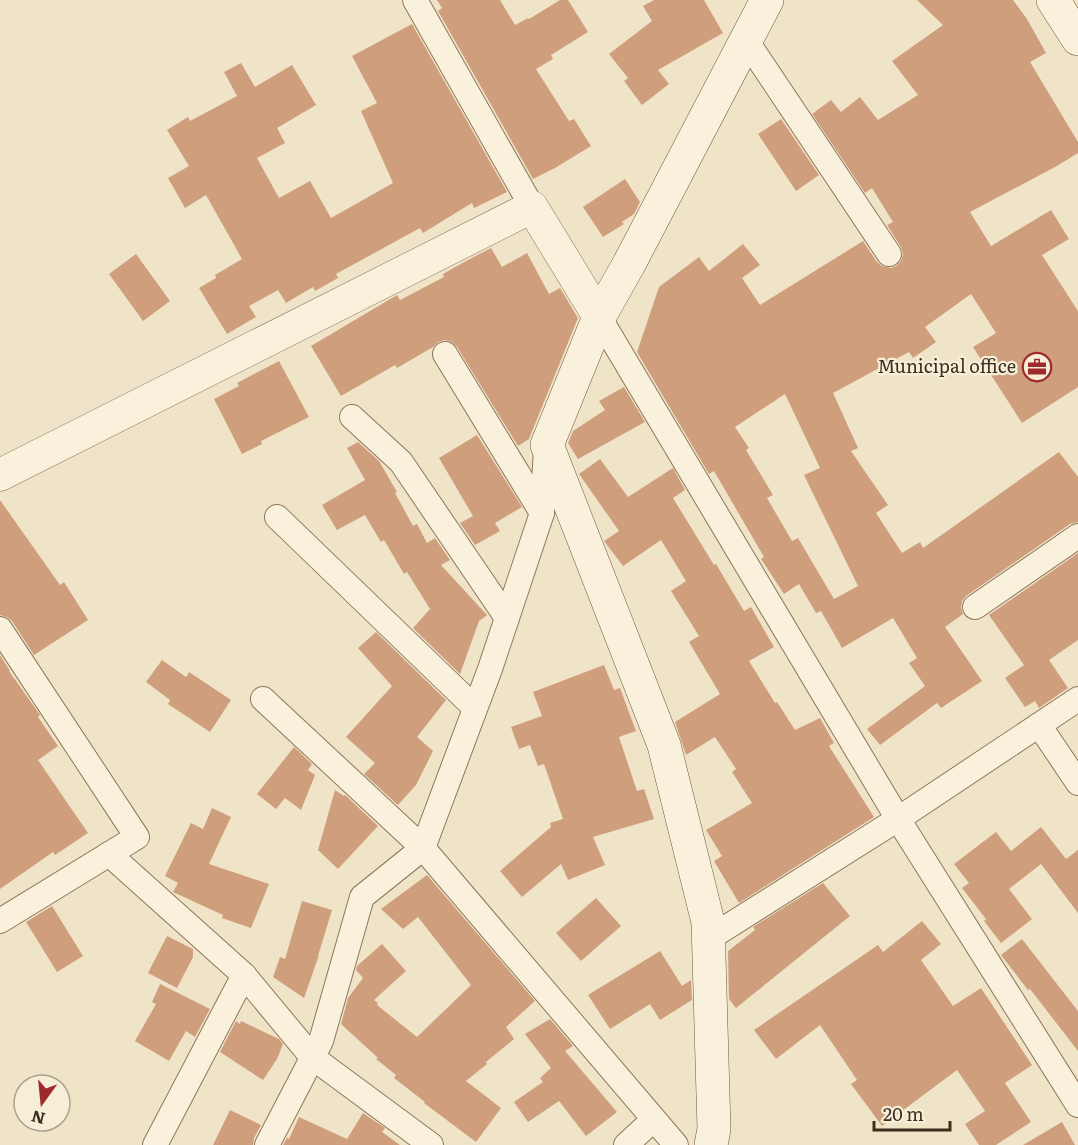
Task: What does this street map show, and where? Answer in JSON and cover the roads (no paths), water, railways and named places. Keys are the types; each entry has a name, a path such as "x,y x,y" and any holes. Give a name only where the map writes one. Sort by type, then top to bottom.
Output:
{"main road":[{"path":"711,1145 714,1129 708,922 664,745 547,445 599,317 767,0"},
{"path":"1053,0 1078,39"}],"street":[{"path":"415,0 531,207 898,819 1078,1105"},
{"path":"746,40 889,254"},
{"path":"0,475 531,207"},
{"path":"445,354 543,513"},
{"path":"352,417 401,462 507,618"},
{"path":"267,1145 321,1041 362,897 423,848 490,669 543,513 547,445"},
{"path":"277,517 474,707"},
{"path":"975,607 1078,536"},
{"path":"0,629 8,658 137,837 0,921"},
{"path":"263,699 423,848 676,1145"},
{"path":"708,939 898,819 1078,699"},
{"path":"1039,725 1078,783"},
{"path":"109,854 244,975 312,1057 431,1145"},
{"path":"155,1145 244,975"},
{"path":"626,1145 653,1120"}],"place":[{"name":"Municipal office","path":"1037,367"}]}
